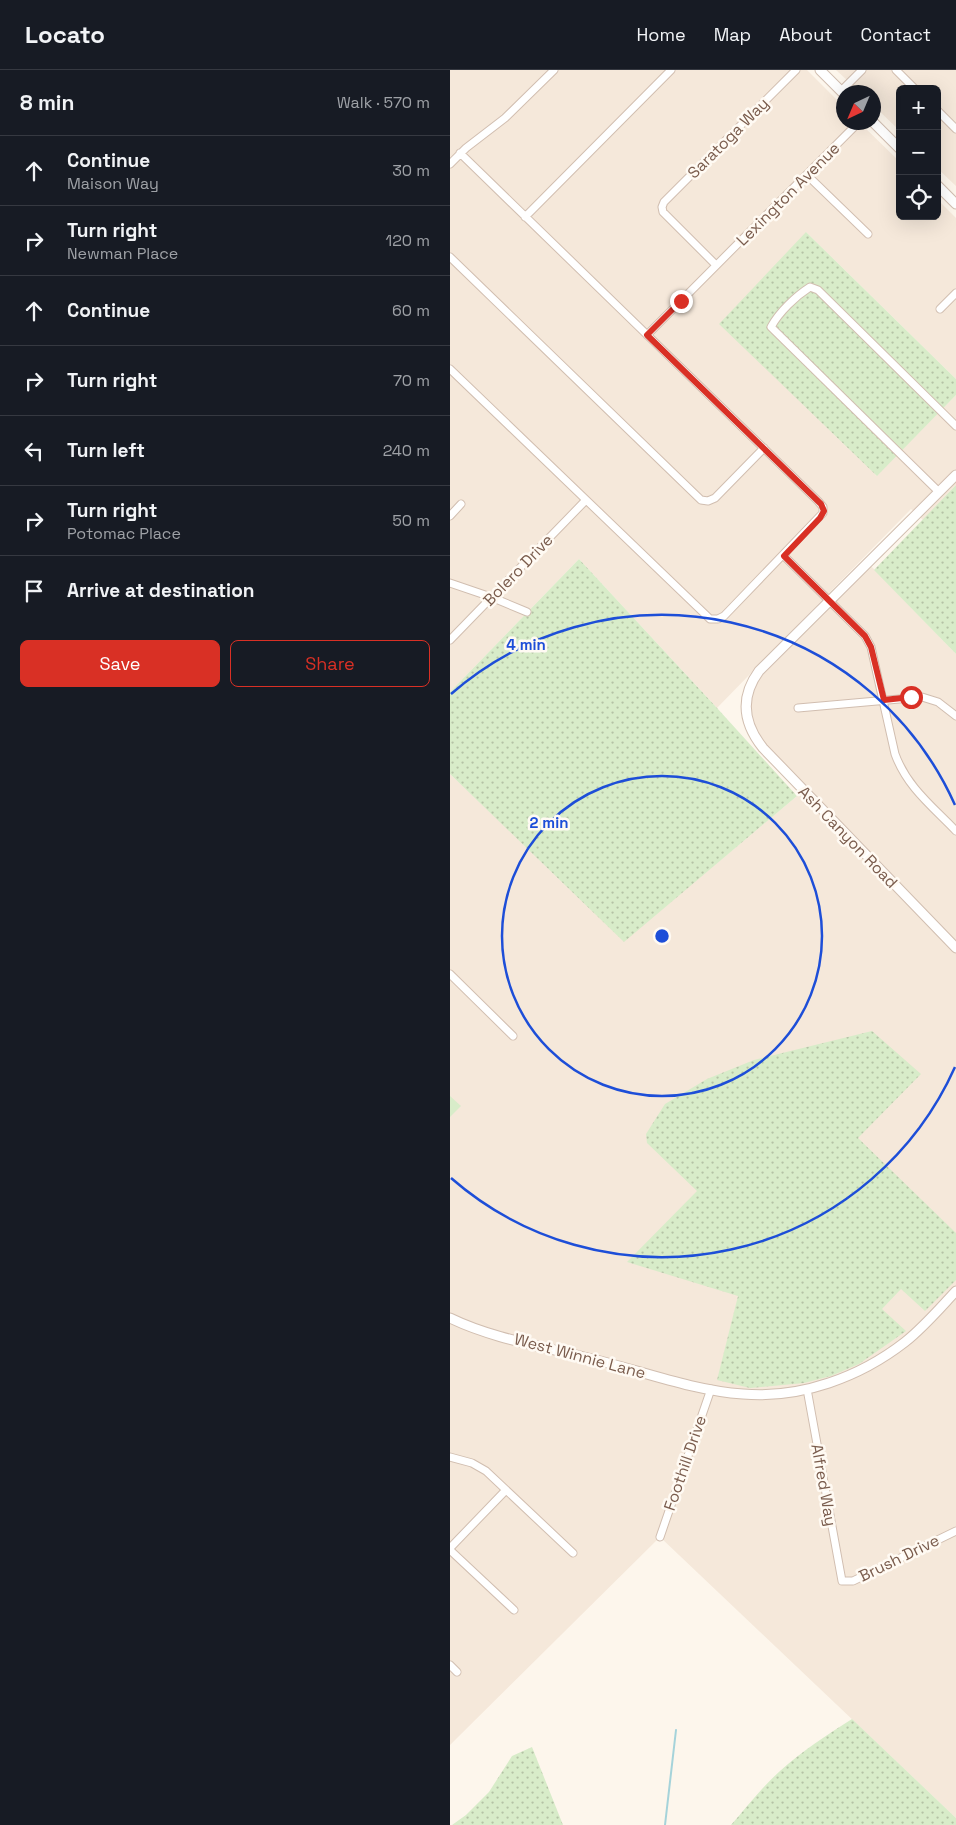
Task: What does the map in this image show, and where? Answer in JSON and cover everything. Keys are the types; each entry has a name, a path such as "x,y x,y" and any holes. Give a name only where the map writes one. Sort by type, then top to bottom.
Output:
{"street":[{"path":"450,164 460,153 505,118 554,70"},
{"path":"525,217 671,70"},
{"name":"Saratoga Way","path":"716,265 664,212 662,207 664,202 796,70"},
{"path":"820,70 836,86"},
{"path":"848,85 862,70"},
{"path":"896,70 911,85"},
{"path":"941,114 956,129"},
{"name":"Lexington Avenue","path":"647,335 851,130"},
{"path":"881,130 896,145"},
{"path":"450,369 707,616 714,620 724,616 784,556 820,518 824,509 764,448 460,153"},
{"path":"807,175 868,234"},
{"path":"941,189 956,204"},
{"path":"450,257 701,500 708,501 715,498 764,448"},
{"path":"939,492 771,327 774,319 803,291 810,287 818,290 956,426"},
{"path":"940,309 956,293"},
{"path":"830,600 956,475"},
{"name":"Bolero Drive","path":"450,640 586,500"},
{"path":"450,516 461,504"},
{"path":"784,556 859,629 871,647 895,754 905,778 956,831"},
{"path":"450,583 527,612"},
{"name":"Ash Canyon Road","path":"830,600 754,677 747,694 747,720 754,738 763,748 956,948"},
{"path":"798,708 911,697 929,698 947,707 956,716"},
{"path":"450,974 514,1036"},
{"name":"West Winnie Lane","path":"450,1318 484,1331 711,1390 766,1395 807,1389 837,1380 882,1359 906,1341 956,1291"},
{"name":"Alfred Way","path":"807,1389 842,1581"},
{"name":"Foothill Drive","path":"660,1537 711,1390"},
{"path":"450,1457 472,1462 486,1471 573,1553"},
{"path":"506,1490 450,1549 514,1610"},
{"name":"Brush Drive","path":"842,1581 853,1581 956,1531"},
{"path":"450,1665 457,1672"}],"shaded area":[{"path":"450,70 807,70 836,99 836,130 867,130 896,158 896,220 941,220 941,203 956,218 956,379 806,232 876,476 956,395 956,485 923,520 911,509 717,708 579,559 450,692"},
{"path":"836,70 956,70 956,186 941,172 941,85 896,85 896,127 881,113 881,85 852,85"},
{"path":"867,562 956,654 956,1818 660,1537 450,1745 450,774 624,941 803,791 749,727 750,686"}],"green space":[{"path":"806,232 956,379 956,395 877,476 719,324"},
{"path":"956,485 956,654 874,570"},
{"path":"579,559 797,796 624,942 450,774 450,692"},
{"path":"872,1031 921,1074 858,1138 956,1233 956,1280 925,1311 901,1289 882,1309 906,1331 859,1364 831,1376 804,1383 750,1388 717,1380 738,1296 627,1262 697,1191 647,1143 646,1134 665,1104 707,1079 754,1060"},
{"path":"450,1096 461,1106 450,1117"},
{"path":"852,1719 956,1818 956,1825 731,1825 780,1771 824,1737"},
{"path":"532,1747 563,1825 452,1825 466,1815 489,1792 512,1756"}],"waterway":[{"path":"665,1825 676,1730"}],"route":[{"path":"681,301 647,335 821,504 824,511 820,518 784,556 865,636 871,647 884,700 911,697"}]}
